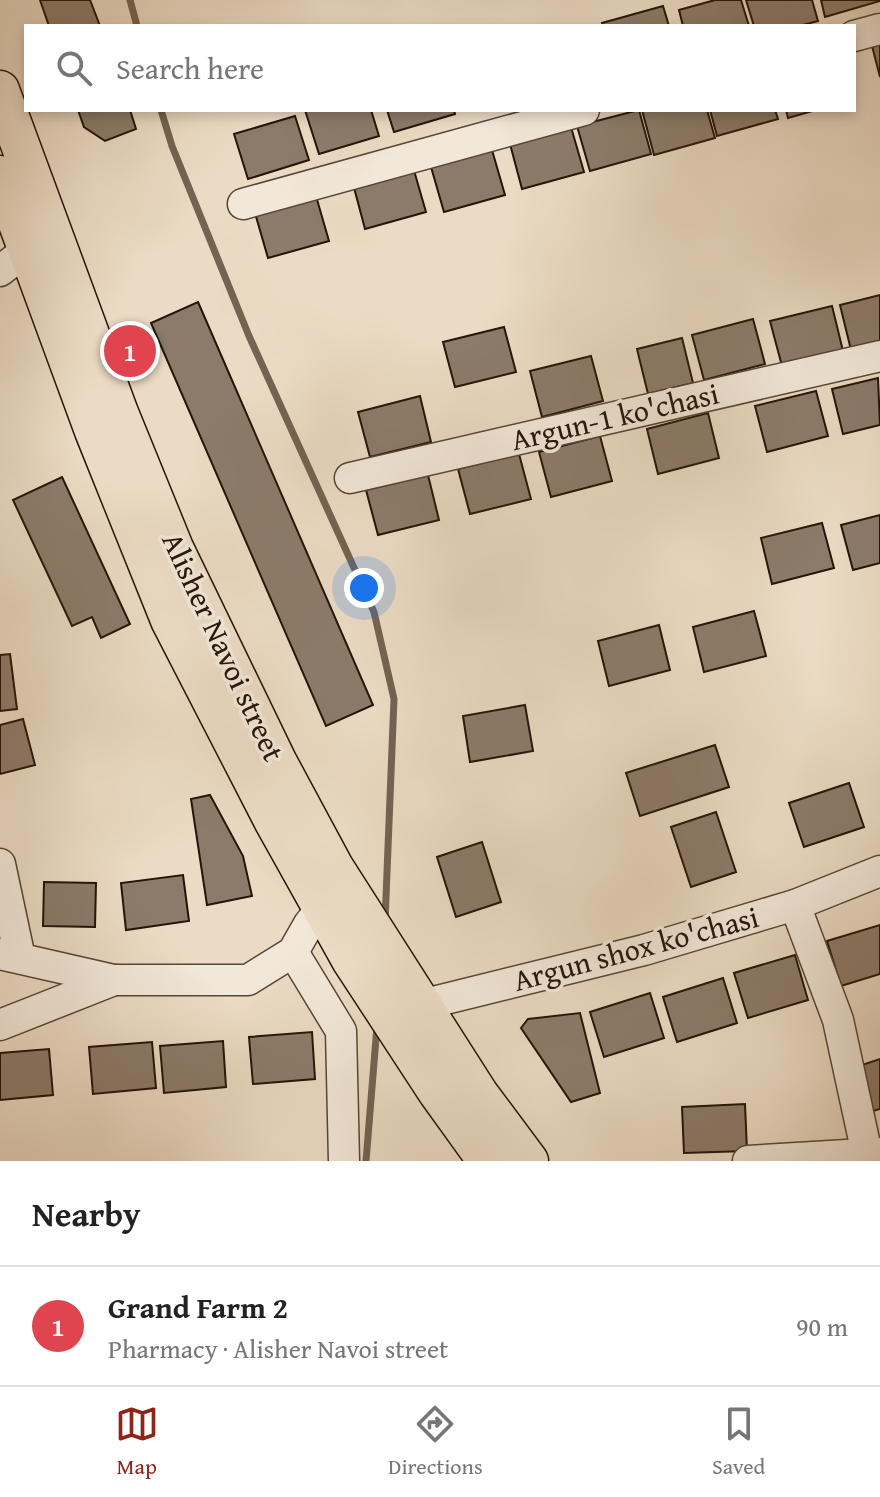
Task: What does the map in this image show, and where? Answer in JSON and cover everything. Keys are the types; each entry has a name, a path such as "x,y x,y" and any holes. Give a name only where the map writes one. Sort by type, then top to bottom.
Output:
{"main road":[{"name":"Alisher Navoi street","path":"0,90 27,253"},
{"name":"Alisher Navoi street","path":"0,175 94,431 170,620 274,822 332,894 383,945 394,1006 479,1094 529,1161"},
{"name":"Alisher Navoi street","path":"332,894 394,1006 487,1161"}],"street":[{"path":"856,35 880,29"},
{"path":"243,204 577,112"},
{"name":"Argun-1 ko'chasi","path":"350,478 880,356"},
{"path":"0,864 10,956 114,980 248,980 293,952 332,894"},
{"name":"Argun shox ko'chasi","path":"394,1006 644,950 795,905 880,871"},
{"path":"748,1161 874,1153 838,1020 795,905"},
{"path":"293,952 341,1031 344,1161"},
{"path":"0,1025 114,980"}],"building":[{"path":"40,0 90,0 99,24 48,24"},
{"path":"715,0 741,0 748,24 682,24 679,10"},
{"path":"746,0 812,0 818,21 807,24 753,24"},
{"path":"821,0 880,0 880,1 825,17"},
{"path":"663,6 668,24 602,24"},
{"path":"880,44 880,77 872,46"},
{"path":"79,112 131,112 136,129 105,141 84,127"},
{"path":"306,112 372,112 379,136 319,154"},
{"path":"388,112 454,112 455,114 394,132"},
{"path":"640,112 651,154 590,171 577,126"},
{"path":"643,112 708,112 715,138 654,155"},
{"path":"711,112 776,112 778,119 717,136"},
{"path":"786,112 809,112 788,118"},
{"path":"295,116 309,160 248,179 234,134"},
{"path":"571,127 584,172 522,189 510,144"},
{"path":"492,150 505,195 444,212 431,167"},
{"path":"413,167 426,212 365,229 353,184"},
{"path":"316,196 329,241 268,258 255,213"},
{"path":"880,295 880,343 851,350 840,305"},
{"path":"198,302 373,705 326,726 151,323"},
{"path":"832,306 843,351 782,366 770,321"},
{"path":"753,319 765,364 704,380 692,335"},
{"path":"504,327 516,372 455,387 443,342"},
{"path":"682,338 693,383 648,394 637,349"},
{"path":"591,356 603,401 542,417 530,371"},
{"path":"878,378 880,425 843,434 832,389"},
{"path":"816,391 828,436 767,452 755,406"},
{"path":"420,396 431,442 370,457 358,412"},
{"path":"708,413 719,458 658,474 647,429"},
{"path":"600,436 612,481 551,497 539,452"},
{"path":"519,454 531,499 470,514 458,469"},
{"path":"428,475 439,520 378,535 366,490"},
{"path":"62,477 130,624 101,638 92,617 72,626 13,500"},
{"path":"880,515 880,563 853,570 841,525"},
{"path":"822,523 834,568 772,584 761,538"},
{"path":"754,611 766,656 704,672 693,627"},
{"path":"659,625 670,670 609,686 598,641"},
{"path":"10,654 17,709 0,711 0,655"},
{"path":"525,705 533,751 470,762 463,716"},
{"path":"23,719 35,765 0,774 0,725"},
{"path":"715,745 729,787 640,816 626,773"},
{"path":"849,783 864,827 804,847 789,803"},
{"path":"210,795 243,856 252,896 207,905 191,799"},
{"path":"716,812 736,872 691,887 671,827"},
{"path":"482,842 501,902 456,917 437,857"},
{"path":"183,875 189,921 126,930 121,883"},
{"path":"44,882 96,883 95,927 43,926"},
{"path":"880,925 880,974 841,986 827,941"},
{"path":"795,955 808,1000 748,1018 734,973"},
{"path":"723,978 737,1023 677,1042 663,997"},
{"path":"650,993 664,1038 604,1057 590,1012"},
{"path":"580,1013 600,1093 571,1102 521,1028 528,1019"},
{"path":"312,1032 315,1079 253,1084 249,1037"},
{"path":"223,1041 226,1087 164,1093 160,1046"},
{"path":"152,1042 156,1088 93,1094 89,1047"},
{"path":"49,1049 53,1095 0,1100 0,1053"},
{"path":"880,1059 880,1109 870,1112 856,1067"},
{"path":"745,1104 747,1151 684,1153 682,1107"}],"waterway":[{"path":"130,0 136,24"},
{"path":"162,112 172,146 249,336 374,612 394,699 385,922"},
{"path":"366,1161 377,1026"}],"place":[{"name":"Grand Farm 2","path":"130,351"}]}
